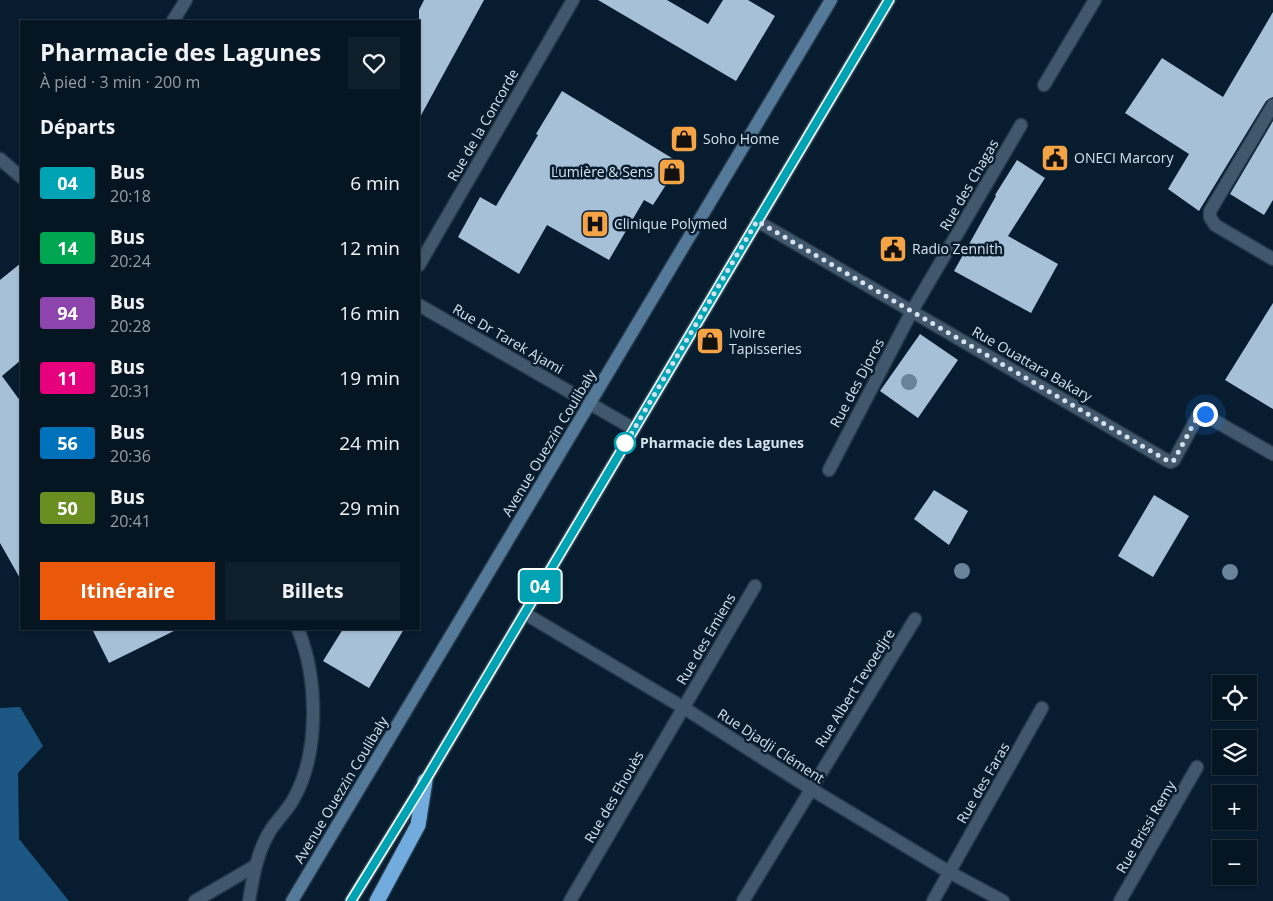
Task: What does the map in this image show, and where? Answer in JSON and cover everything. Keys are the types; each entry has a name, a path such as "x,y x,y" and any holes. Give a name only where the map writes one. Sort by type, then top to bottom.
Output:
{"highway":[{"path":"377,901 418,824 425,781"}],"street":[{"path":"175,20 186,0"},
{"name":"Rue de la Concorde","path":"420,262 574,0"},
{"name":"Avenue Ouezzin Coulibaly","path":"292,901 831,0"},
{"path":"351,901 425,781 889,0"},
{"path":"1044,85 1095,0"},
{"path":"1273,105 1210,211 1210,217 1215,225 1273,259"},
{"name":"Rue des Chagas","path":"912,311 1021,125"},
{"path":"0,158 20,176"},
{"name":"Rue Ouattara Bakary","path":"757,221 1168,461 1174,460 1201,413 1273,454"},
{"name":"Rue Dr Tarek Ajami","path":"420,306 634,429"},
{"name":"Rue des Djoros","path":"829,470 912,311"},
{"name":"Rue des Emiens","path":"684,708 755,586"},
{"name":"Rue Djadji Clément","path":"524,613 684,708 810,789 949,872 1003,901"},
{"name":"Rue Albert Tevoedjre","path":"743,901 915,619"},
{"path":"249,901 255,866 269,832 293,800 307,765 313,734 313,696 303,642 298,630"},
{"name":"Rue des Ehouès","path":"570,901 684,708"},
{"name":"Rue des Faras","path":"933,901 1042,708"},
{"name":"Rue Brissi Remy","path":"1120,901 1197,767"},
{"path":"195,901 255,866"}],"water":[{"path":"20,707 43,746 18,773 19,839 69,901 0,901 0,708"}],"building":[{"path":"424,0 484,0 420,117 420,20 419,10"},
{"path":"598,0 667,0 708,24 723,0 748,0 775,16 736,81"},
{"path":"1273,12 1273,97 1266,101 1199,211 1168,189 1189,154 1125,113 1162,58 1223,97"},
{"path":"562,91 680,163 653,205 644,200 609,260 547,225 519,274 458,237 480,197 496,206"},
{"path":"1273,121 1273,200 1264,215 1230,194"},
{"path":"1017,160 1045,178 1008,236 1058,264 1031,313 954,271 995,195"},
{"path":"20,264 20,361 2,376 20,401 20,578 0,543 0,280"},
{"path":"1273,303 1273,409 1225,380"},
{"path":"920,334 958,360 918,418 880,391"},
{"path":"934,490 968,511 949,545 914,519"},
{"path":"1154,495 1189,516 1153,577 1118,556"},
{"path":"92,630 176,630 109,663"},
{"path":"342,630 403,630 369,688 323,661"}],"bus line":[{"name":"04","path":"351,901 425,781 889,0"}],"place":[{"name":"Soho Home","path":"684,139"},
{"name":"ONECI Marcory","path":"1055,158"},
{"name":"Lumière & Sens","path":"672,172"},
{"name":"Clinique Polymed","path":"595,224"},
{"name":"Radio Zennith","path":"893,249"},
{"name":"Ivoire Tapisseries","path":"710,341"},
{"name":"Pharmacie des Lagunes","path":"625,443"}],"route":[{"path":"625,443 624,446 757,221 1168,461 1174,460 1198,416 1201,413 1205,414"}]}
